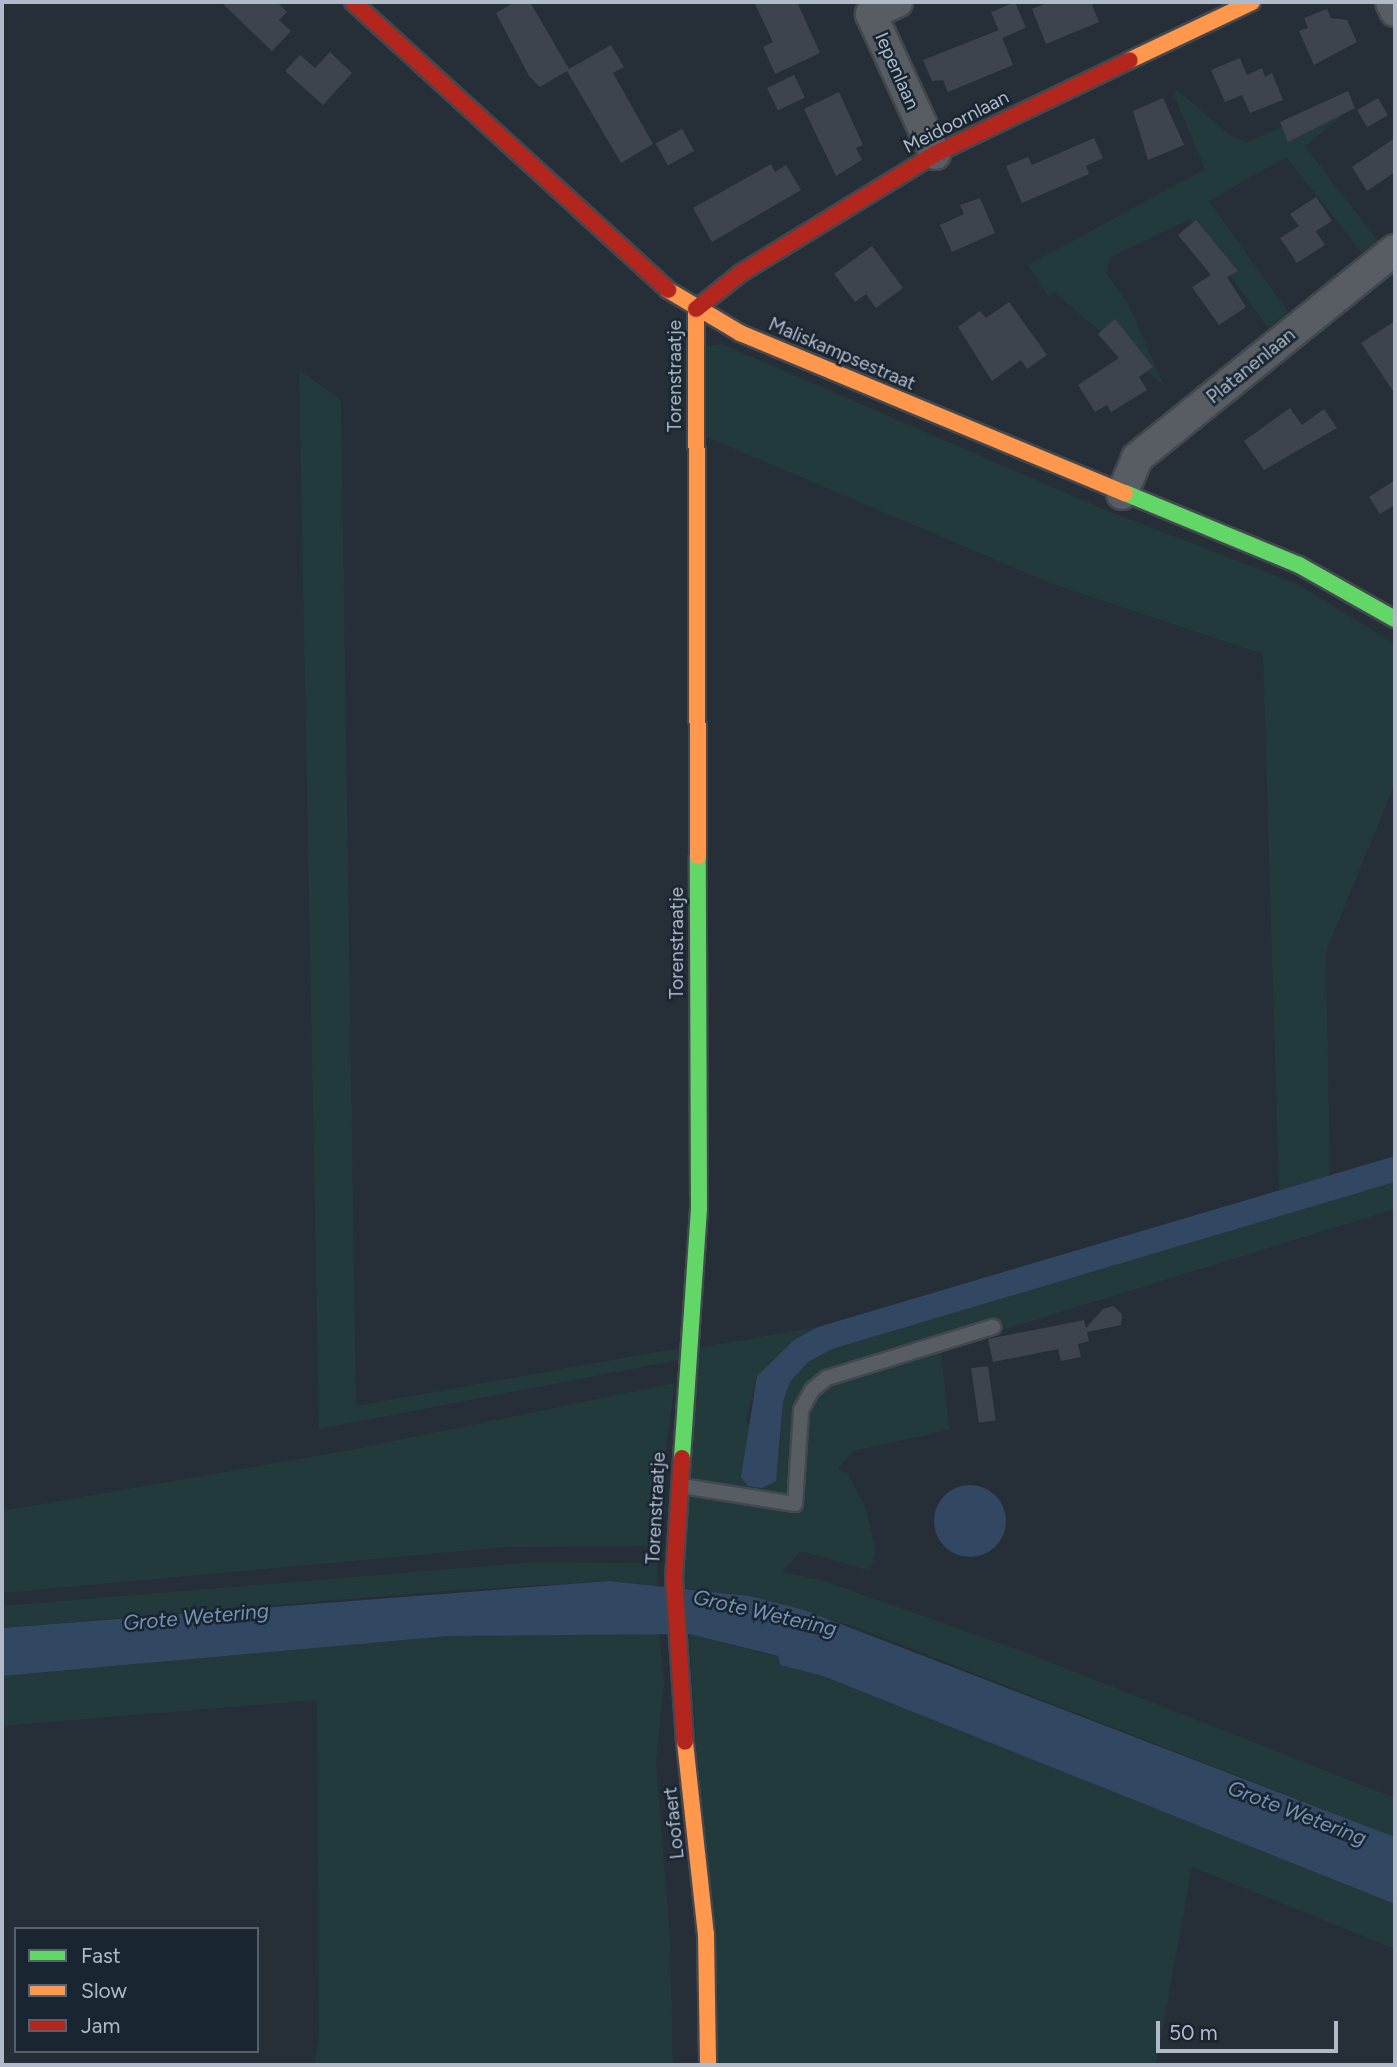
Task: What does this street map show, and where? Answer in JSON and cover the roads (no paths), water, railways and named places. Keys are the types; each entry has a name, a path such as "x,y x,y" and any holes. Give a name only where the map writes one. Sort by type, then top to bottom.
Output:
{"street":[{"name":"Maliskampsestraat","path":"353,2 658,283 696,309 740,333 1122,494 1299,565 1395,619"},
{"name":"Iepenlaan","path":"897,2 871,14 935,154"},
{"name":"Meidoornlaan","path":"696,309 741,273 935,154 1252,2"},
{"path":"1391,2 1395,11"},
{"name":"Platanenlaan","path":"1122,494 1137,458 1395,250"},
{"name":"Torenstraatje","path":"674,1577 678,1485 699,1208 696,309"},
{"name":"Loofaert","path":"674,1577 675,1647 706,1934 708,2065"}],"lane":[{"path":"678,1485 795,1504 801,1410 812,1390 827,1378 993,1327"}],"water":[{"path":"1395,1156 1395,1182 832,1349 808,1362 790,1382 783,1402 776,1481 762,1488 748,1486 741,1477 757,1376 794,1340 818,1327"},
{"path":"970,1485 984,1488 996,1495 1003,1507 1006,1521 1003,1535 996,1547 984,1554 970,1557 956,1554 944,1547 937,1535 934,1521 937,1507 944,1495 956,1488"},
{"name":"Grote Wetering","path":"609,1581 749,1596 804,1610 1395,1837 1395,1904 823,1676 780,1665 778,1656 689,1634 449,1636 2,1676 2,1628"}]}
